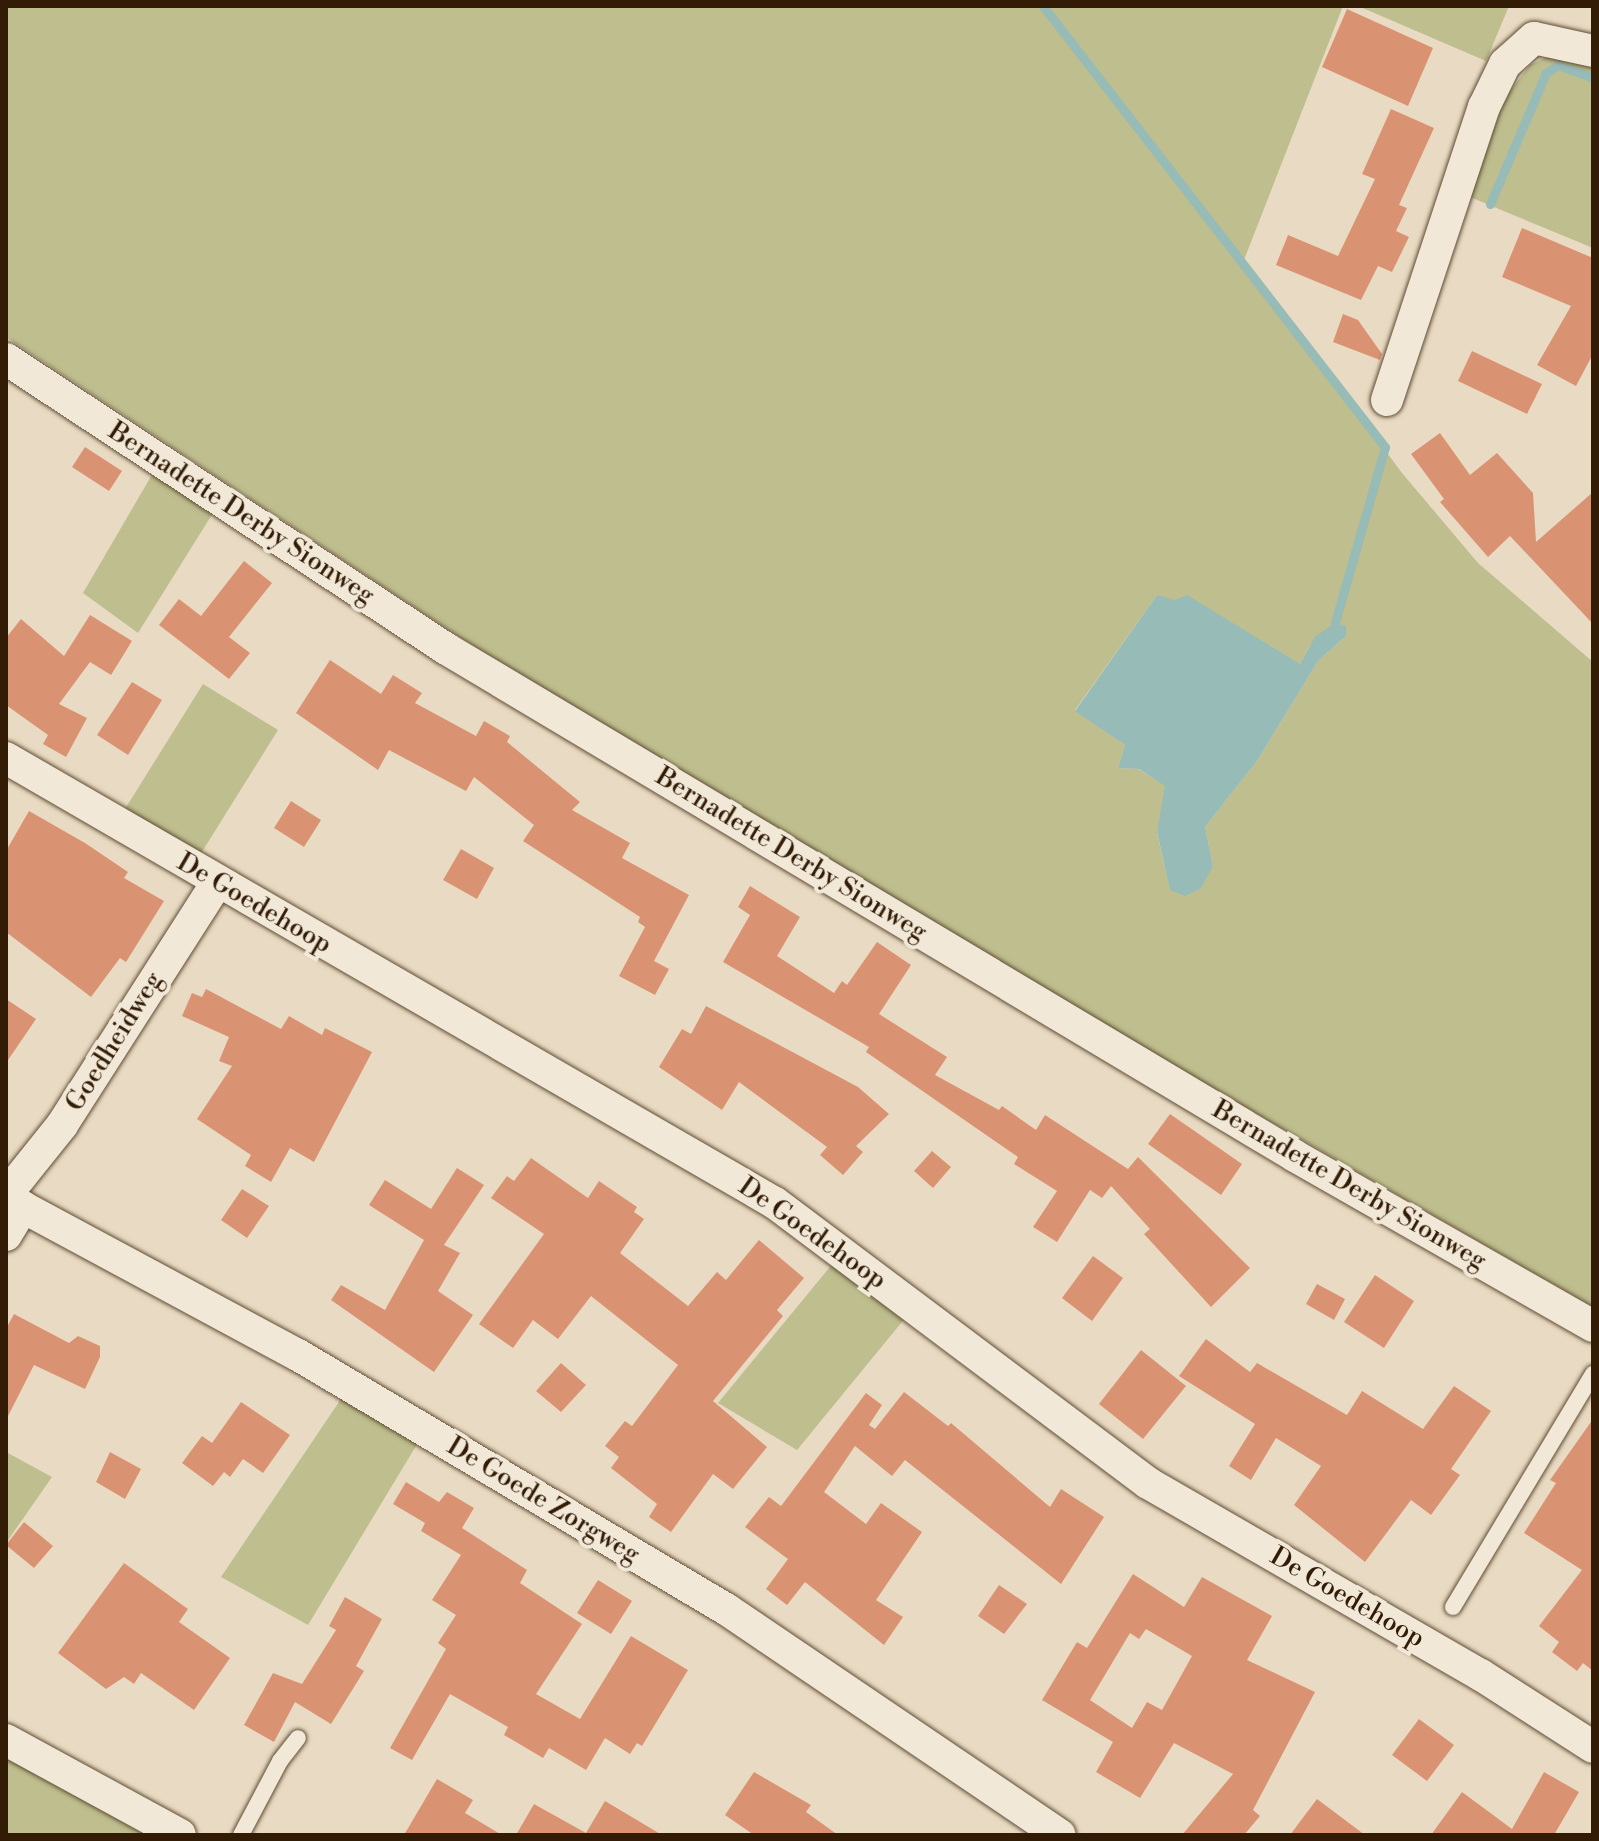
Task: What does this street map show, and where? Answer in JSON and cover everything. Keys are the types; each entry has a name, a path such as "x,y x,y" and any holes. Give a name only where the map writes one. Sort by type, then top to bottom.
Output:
{"street":[{"path":"1387,400 1484,107 1505,64 1534,38 1593,51"},
{"name":"Bernadette Derby Sionweg","path":"6,359 445,648 1295,1156 1593,1326"},
{"name":"De Goedehoop","path":"6,758 216,884 775,1203 1148,1483 1481,1675 1593,1747"},
{"name":"Goedheidweg","path":"6,1235 12,1200 216,884"},
{"name":"De Goede Zorgweg","path":"12,1200 298,1355 726,1609 1060,1835"},
{"path":"6,1740 180,1835"}],"lane":[{"path":"1453,1607 1593,1374"},
{"path":"241,1835 280,1761 298,1738"}],"green space":[{"path":"6,6 1343,6 1244,260 1402,473 1478,563 1593,662 1593,1307 1087,1016 469,643 6,337","holes":["1157,595 1300,664 1310,646 1346,636 1318,661 1257,761 1205,827 1213,866 1170,889 1157,833 1166,786 1138,769 1118,768 1125,745 1075,710"]},
{"path":"1358,6 1509,6 1486,61"},
{"path":"1549,56 1593,61 1593,248 1470,197 1473,170 1506,96 1530,65"},
{"path":"153,473 213,513 138,633 83,593"},
{"path":"203,684 278,730 200,855 125,809"},
{"path":"834,1262 906,1317 797,1450 718,1403"},
{"path":"343,1396 419,1441 308,1625 221,1577"},
{"path":"6,1452 52,1477 6,1543"},
{"path":"6,1757 152,1835 6,1835"}],"water":[{"path":"1157,595 1175,600 1187,595 1300,664 1315,637 1335,623 1346,626 1346,636 1318,661 1257,761 1205,827 1213,866 1201,888 1185,896 1170,890 1157,832 1165,786 1139,769 1118,768 1125,745 1075,711"}],"building":[{"path":"1347,9 1433,48 1408,106 1322,67"},
{"path":"1391,109 1434,128 1399,205 1407,208 1396,231 1409,237 1392,272 1378,266 1361,300 1276,265 1288,235 1338,256 1375,179 1362,174"},
{"path":"1522,228 1593,258 1593,354 1576,386 1537,365 1571,306 1502,277"},
{"path":"1343,314 1358,320 1382,354 1380,360 1333,342"},
{"path":"1472,351 1542,384 1527,414 1458,381"},
{"path":"1440,433 1470,475 1497,453 1533,493 1536,542 1593,492 1593,624 1510,536 1488,557 1440,502 1444,499 1411,454"},
{"path":"85,447 122,471 109,491 72,467"},
{"path":"244,561 272,583 229,637 250,653 229,679 159,625 179,599 201,616"},
{"path":"90,615 132,641 111,675 90,662 59,704 87,718 66,757 43,744 48,735 6,705 6,638 21,619 64,656"},
{"path":"330,660 381,694 393,675 422,693 415,703 476,736 484,721 510,736 507,742 580,802 572,810 630,843 622,858 689,895 654,961 669,969 655,995 619,976 645,927 638,922 640,917 523,841 534,825 474,777 466,791 389,750 378,770 296,713"},
{"path":"132,682 162,700 128,755 97,735"},
{"path":"291,801 321,820 304,847 274,828"},
{"path":"29,811 85,843 128,872 124,878 164,901 126,962 120,958 91,997 6,932 6,851"},
{"path":"461,849 494,868 477,899 443,880"},
{"path":"750,886 800,917 777,956 834,993 842,981 847,985 877,942 911,965 879,1014 947,1057 935,1075 999,1110 1002,1106 1036,1130 1045,1115 1128,1169 1138,1157 1250,1268 1211,1307 1144,1234 1150,1229 1111,1186 1102,1198 1090,1190 1057,1242 1033,1227 1057,1191 1014,1164 1018,1157 866,1052 869,1047 723,962 750,915 738,907"},
{"path":"206,989 281,1029 289,1016 322,1035 325,1028 372,1052 314,1162 290,1148 271,1182 245,1166 251,1155 197,1119 232,1066 219,1061 229,1037 182,1016 192,993 202,997"},
{"path":"6,999 36,1019 6,1063"},
{"path":"706,1006 858,1087 889,1114 856,1146 863,1152 843,1175 820,1155 827,1147 739,1082 722,1110 659,1067 682,1029 691,1034"},
{"path":"1170,1114 1242,1164 1221,1195 1148,1144"},
{"path":"932,1151 951,1167 933,1188 914,1171"},
{"path":"531,1158 588,1198 599,1181 637,1207 634,1212 644,1219 620,1253 688,1306 717,1272 726,1280 759,1240 804,1278 777,1310 783,1316 713,1401 767,1447 733,1489 713,1474 671,1532 649,1517 657,1504 611,1468 619,1457 605,1446 625,1421 632,1426 678,1365 591,1296 558,1339 533,1320 513,1348 479,1324 544,1234 491,1198 507,1176 514,1181"},
{"path":"457,1168 484,1185 444,1245 460,1253 438,1291 473,1315 434,1372 331,1300 341,1285 385,1310 424,1240 369,1205 385,1180 431,1209"},
{"path":"242,1189 269,1206 247,1238 221,1220"},
{"path":"1093,1256 1123,1278 1092,1321 1062,1298"},
{"path":"1375,1275 1414,1301 1384,1348 1344,1322"},
{"path":"1317,1284 1345,1299 1334,1320 1306,1304"},
{"path":"14,1314 69,1343 78,1336 100,1346 100,1357 85,1389 34,1365 6,1420 6,1329"},
{"path":"1206,1339 1250,1372 1257,1363 1347,1415 1362,1391 1423,1429 1454,1386 1491,1411 1451,1469 1460,1475 1431,1515 1411,1500 1365,1562 1294,1505 1321,1466 1276,1438 1251,1480 1229,1466 1255,1424 1179,1376"},
{"path":"1141,1350 1186,1386 1143,1439 1099,1404"},
{"path":"561,1363 586,1385 561,1412 536,1391"},
{"path":"904,1392 948,1426 951,1423 1050,1507 1061,1489 1104,1517 1061,1584 905,1460 892,1476 855,1446 824,1492 866,1524 881,1503 922,1532 876,1600 903,1617 884,1645 805,1582 787,1605 766,1589 788,1559 745,1527 769,1497 781,1506 866,1393 882,1405 869,1425 875,1429"},
{"path":"241,1402 290,1435 263,1473 243,1459 230,1477 224,1472 213,1486 182,1463 202,1436 212,1443"},
{"path":"1593,1419 1593,1671 1583,1663 1577,1671 1552,1652 1559,1642 1539,1626 1582,1570 1524,1533 1556,1483 1550,1480"},
{"path":"110,1452 141,1469 125,1499 96,1482"},
{"path":"406,1482 439,1502 447,1492 474,1508 462,1528 527,1570 520,1583 582,1624 536,1694 580,1719 631,1636 688,1670 642,1746 637,1743 630,1754 605,1738 586,1770 549,1748 543,1758 504,1735 508,1727 450,1694 412,1760 390,1748 446,1649 438,1643 456,1615 432,1600 461,1555 421,1531 425,1523 393,1504"},
{"path":"24,1522 53,1546 34,1568 6,1545"},
{"path":"124,1563 188,1609 179,1622 230,1658 194,1710 141,1673 134,1684 124,1677 106,1689 58,1653"},
{"path":"1133,1574 1184,1607 1202,1577 1272,1616 1247,1660 1315,1692 1253,1810 1260,1816 1244,1835 1182,1835 1233,1774 1174,1743 1140,1798 1096,1772 1113,1742 1042,1700 1077,1642 1087,1648","holes":["1146,1629 1192,1656 1162,1710 1147,1702 1132,1728 1090,1700 1130,1633 1139,1639"]},
{"path":"598,1580 632,1601 611,1634 577,1613"},
{"path":"999,1585 1027,1604 1004,1634 978,1616"},
{"path":"345,1597 382,1619 356,1666 364,1671 331,1724 295,1702 274,1742 244,1725 273,1673 302,1684 336,1630 329,1626"},
{"path":"1419,1719 1454,1745 1427,1781 1392,1755"},
{"path":"754,1772 811,1805 806,1812 838,1835 754,1835 725,1815"},
{"path":"1544,1772 1579,1792 1554,1835 1431,1835 1462,1792 1512,1829"},
{"path":"437,1779 473,1800 465,1813 502,1835 404,1835"},
{"path":"1317,1799 1365,1835 1290,1835"},
{"path":"605,1801 662,1835 516,1835 534,1804 586,1833"}],"waterway":[{"path":"1043,6 1385,447 1335,623"},
{"path":"1490,204 1546,73 1558,65 1593,78"}]}
